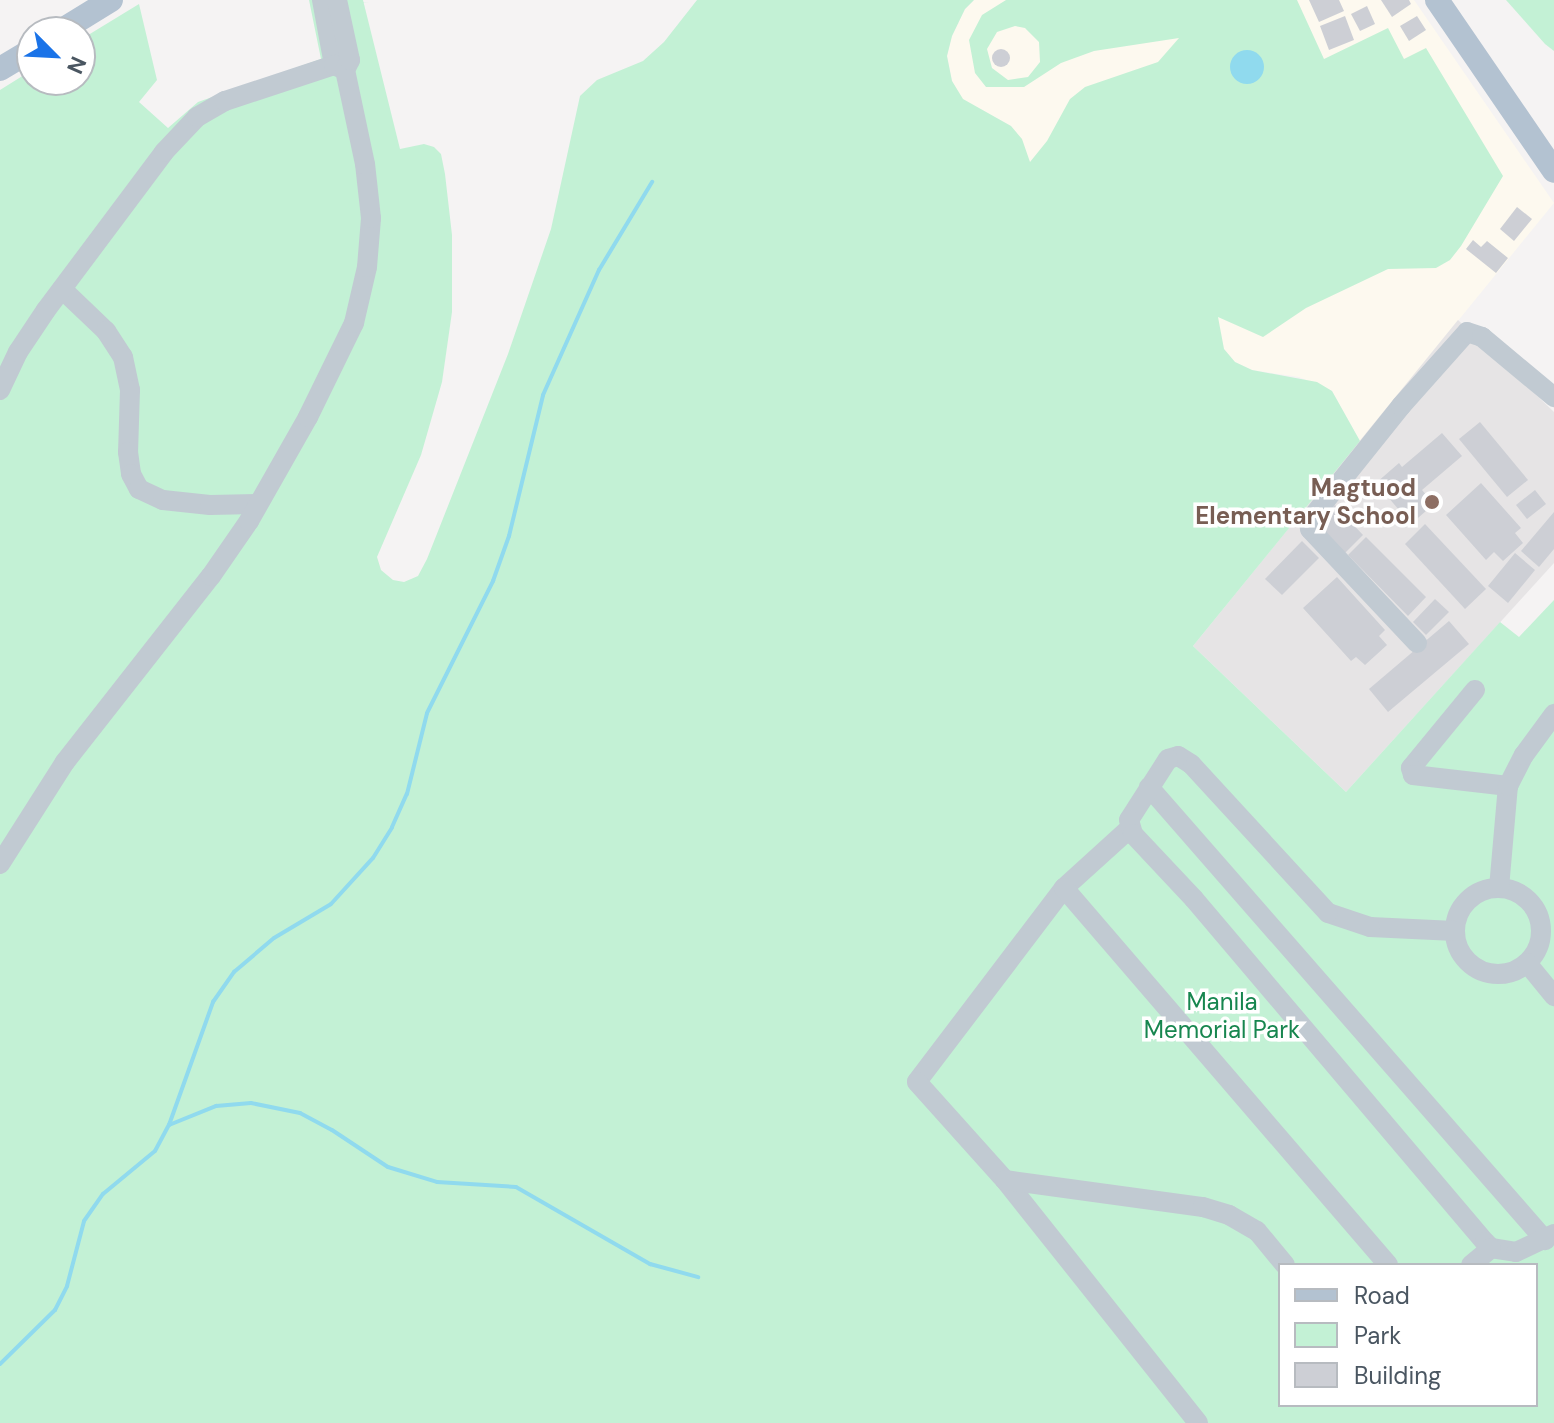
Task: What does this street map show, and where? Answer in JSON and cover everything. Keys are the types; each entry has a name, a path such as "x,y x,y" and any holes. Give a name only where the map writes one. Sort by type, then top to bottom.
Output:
{"main road":[{"path":"85,16 111,0"},
{"path":"1437,0 1554,171"}],"lane":[{"path":"0,864 65,762 211,576 258,504 308,417 354,323 367,267 371,218 366,178 322,0"},
{"path":"0,390 18,352 62,289 164,152 197,117 225,101 339,67 350,60 337,0"},
{"path":"62,289 106,331 123,357 130,390 128,452 131,474 139,489 163,500 210,505 258,504"},
{"path":"1417,643 1310,529 1309,521 1401,406 1467,332 1482,337 1554,397"},
{"path":"1475,690 1411,768 1413,775 1508,786"},
{"path":"1499,888 1508,786 1524,755 1554,714"},
{"path":"1198,1423 1005,1180 917,1082 1064,888 1129,829 1134,808 1168,759 1178,756 1328,913 1370,927 1455,931"},
{"path":"1129,829 1194,899 1491,1248 1516,1252 1549,1237 1149,787"},
{"path":"1064,888 1386,1263"},
{"path":"1499,888 1522,894 1546,910 1541,939 1527,963 1503,974 1477,968 1463,956 1455,931 1459,914 1468,900 1482,891 1499,888"},
{"path":"1527,963 1554,996"},
{"path":"1005,1180 1203,1207 1229,1215 1257,1231 1283,1263"},
{"path":"1473,1263 1491,1248"}],"shaded area":[{"path":"974,0 1414,0 1554,203 1360,441 1332,391 1299,377 1252,370 1235,362 1224,349 1220,332 1073,272 1011,126 962,99 952,81 947,56 952,36 965,9"},
{"name":"Magtuod Elementary School","path":"1458,320 1554,412 1554,563 1346,792 1193,646"}],"green space":[{"name":"Manila Memorial Park","path":"309,0 363,0 400,149 424,144 434,147 441,154 452,235 452,312 442,382 421,455 377,557 381,570 393,580 404,582 418,576 427,559 508,354 551,229 580,96 597,80 643,61 664,42 697,0 974,0 965,9 952,36 947,56 952,81 963,99 1011,126 1022,139 1030,162 1047,141 1070,99 1085,87 1158,62 1179,38 1094,51 1061,63 1024,87 986,87 975,73 969,40 982,15 1006,0 1297,0 1324,59 1388,28 1404,59 1426,48 1503,176 1461,246 1450,260 1436,268 1388,269 1306,308 1263,337 1218,317 1224,349 1235,362 1252,370 1317,382 1332,391 1360,441 1193,646 1346,792 1500,622 1519,637 1554,600 1554,1423 0,1423 0,90 16,80 16,96 96,96 96,30 139,4 157,80 139,102 168,128 198,102 321,59","holes":["1015,26 1025,28 1039,42 1040,62 1028,77 1008,80 992,68 987,49 997,32"]},
{"path":"1506,0 1554,0 1554,51 1545,44"}],"water":[{"path":"1247,50 1259,55 1264,67 1259,79 1247,84 1235,79 1230,67 1235,55"}],"building":[{"path":"1309,0 1339,0 1344,11 1319,22"},
{"path":"1381,0 1409,0 1411,4 1392,17"},
{"path":"1367,6 1375,24 1360,31 1351,14"},
{"path":"1345,16 1354,40 1329,50 1320,26"},
{"path":"1417,16 1426,30 1409,41 1400,26"},
{"path":"1001,49 1010,58 1001,67 992,58"},
{"path":"1517,207 1532,219 1514,241 1500,229"},
{"path":"1473,240 1481,247 1487,241 1508,258 1496,273 1466,249"},
{"path":"1480,422 1528,480 1507,497 1459,439"},
{"path":"1442,433 1462,456 1422,490 1434,504 1411,524 1376,483 1399,463 1402,467"},
{"path":"1481,483 1521,528 1515,533 1523,543 1503,561 1494,552 1486,560 1446,515"},
{"path":"1535,490 1546,504 1527,519 1516,505"},
{"path":"1335,505 1363,535 1345,553 1316,522"},
{"path":"1554,512 1554,549 1539,567 1521,551"},
{"path":"1425,524 1486,589 1465,609 1405,544"},
{"path":"1366,537 1426,597 1408,616 1348,555"},
{"path":"1302,541 1319,558 1282,595 1265,579"},
{"path":"1515,553 1535,570 1508,603 1488,586"},
{"path":"1337,577 1385,630 1379,636 1387,645 1365,665 1356,657 1351,661 1303,608"},
{"path":"1435,599 1449,612 1426,635 1413,622"},
{"path":"1449,621 1469,644 1388,712 1369,689"}],"waterway":[{"path":"0,1364 55,1310 67,1286 84,1221 103,1194 155,1151 169,1125 213,1002 234,972 274,938 331,904 373,858 392,827 407,794 427,713 493,581 509,536 543,395 599,270 652,182"},
{"path":"169,1125 216,1106 251,1103 300,1113 388,1167 437,1182 516,1187 650,1264 698,1277"}],"place":[{"name":"Magtuod Elementary School","path":"1432,502"}]}
